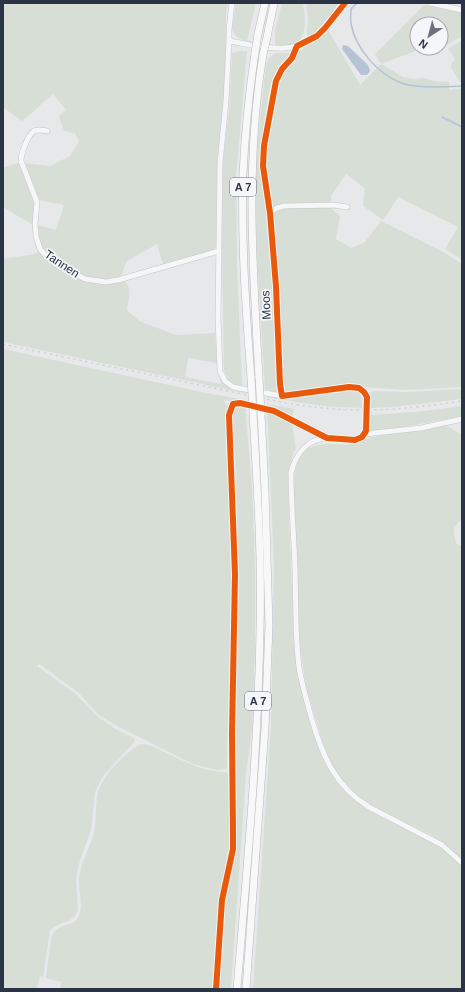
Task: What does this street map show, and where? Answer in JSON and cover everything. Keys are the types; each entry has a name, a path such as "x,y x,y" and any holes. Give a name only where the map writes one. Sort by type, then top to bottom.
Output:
{"highway":[{"name":"A 7","path":"246,989 265,728 269,625 265,491 257,413 251,378 244,269 243,175 246,123 258,34 265,3"},
{"name":"A 7","path":"237,989 257,728 260,637 257,413 259,378 253,268 252,176 257,97 263,55 274,3"}],"street":[{"path":"232,3 229,24 230,41 220,163 218,318 220,371 225,381 233,387 282,396 349,387 359,388 367,397 365,434"},
{"path":"230,41 278,49 292,48 317,36 345,3"},
{"path":"430,3 462,10"},
{"name":"Tannen","path":"47,131 38,130 32,132 23,150 21,162 37,202 35,224 36,236 40,249 48,258 85,280 106,282 118,280 219,251"},
{"name":"Moos","path":"282,396 280,384 276,286 270,213 277,208 284,206 327,205 347,207"},
{"path":"462,419 421,428 365,434 359,439 355,440 327,438 311,443 301,450 293,463 291,472 297,647 303,688 317,736 325,757 334,774 345,788 358,800 368,807 442,845 462,863"}],"shaded area":[{"path":"3,3 228,3 226,13 224,101 217,163 216,246 214,250 163,264 157,244 127,261 120,278 103,280 82,277 51,257 46,252 40,241 38,225 56,230 64,205 39,200 24,163 50,166 70,156 79,142 75,133 64,131 59,116 66,110 53,94 22,121 3,107"},
{"path":"236,3 256,3 247,41 238,38 232,30"},
{"path":"282,3 303,3 305,25 303,35 297,44 289,46 275,45 275,31"},
{"path":"306,3 338,3 322,27 310,38 307,36 308,19"},
{"path":"424,5 462,13 462,36 449,43 449,16 413,16"},
{"path":"409,20 409,53 381,64 375,54"},
{"path":"328,30 360,85 381,64 403,77 449,82 449,90 462,88 462,260 445,249 458,227 398,197 384,219 382,219 363,206 365,188 346,174 331,196 331,203 283,205 273,209 271,208 264,166 274,97 283,69 294,59 299,51 319,39"},
{"path":"462,40 462,83 450,66 455,59 449,48"},
{"path":"247,51 236,176 237,267 242,386 245,393 3,342 3,259 35,254 38,251 62,269 79,279 97,283 109,283 123,280 128,286 129,290 127,310 139,321 176,335 215,333 217,363 188,358 185,377 221,384 220,379 228,378 224,370 222,250 223,163 230,100 232,53"},
{"path":"277,53 290,53 291,55 279,66 272,80 268,97 261,166 268,213 274,286 278,393 265,389 256,229 257,148 266,66 270,58"},
{"path":"19,163 35,205 33,225 3,207 3,168"},
{"path":"332,206 332,209 340,216 336,239 351,248 365,242 381,221 443,252 462,264 462,387 407,390 349,386 287,393 283,389 272,216 277,210 284,208"},
{"path":"3,349 245,400 245,403 223,400 228,407 227,421 233,554 233,597 227,768 216,770 193,764 119,727 99,715 79,693 39,664 37,666 77,695 98,717 117,730 134,738 135,741 103,776 95,792 91,830 80,860 76,878 78,910 73,918 57,925 50,931 43,977 40,976 37,989 3,989"},
{"path":"462,389 462,399 393,407 370,408 370,394 371,392 375,391 406,392"},
{"path":"356,391 361,395 362,408 324,406 266,397 288,397"},
{"path":"267,404 294,409 292,421 296,450 294,451 289,471 288,487 294,647 305,703 317,742 322,756 332,775 352,798 377,815 432,842 451,856 462,867 461,989 253,989 271,727 274,566"},
{"path":"245,405 252,487 255,567 255,648 252,729 246,773 231,989 219,989 224,901 234,850 235,834 232,784 235,787 237,508 231,415 232,409 235,406"},
{"path":"462,406 462,416 377,432 369,431 369,415 416,412"},
{"path":"445,425 462,435 462,519 456,525 454,532 456,543 462,547 462,859 444,843 430,834 382,811 360,798 336,773 327,756 306,687 300,647 293,488 297,463 305,451 311,447 330,444 355,444 366,438"},
{"path":"142,744 153,747 196,766 218,772 226,772 228,775 231,849 220,900 215,989 60,989 61,982 46,978 51,939 53,933 57,929 77,920 79,915 81,902 79,879 94,832 98,792 100,786 116,764 129,752"}],"water":[{"path":"343,45 348,46 368,65 370,71 367,75 361,75 342,49"}],"waterway":[{"path":"357,3 351,9 351,22 354,33 363,51 376,67 392,79 407,85 431,87 462,86"},
{"path":"442,117 462,127"}],"railway":[{"path":"3,344 261,398 308,406 376,410 410,408 462,401"}],"cycle path":[{"path":"216,989 222,900 233,849 232,734 235,574 229,415 233,404 240,403 274,411 327,438 355,440 362,437 366,431 367,397 359,388 349,387 282,396 280,384 276,286 270,213 263,166 264,146 276,81 282,69 292,58 297,46 317,36 345,3"}]}
